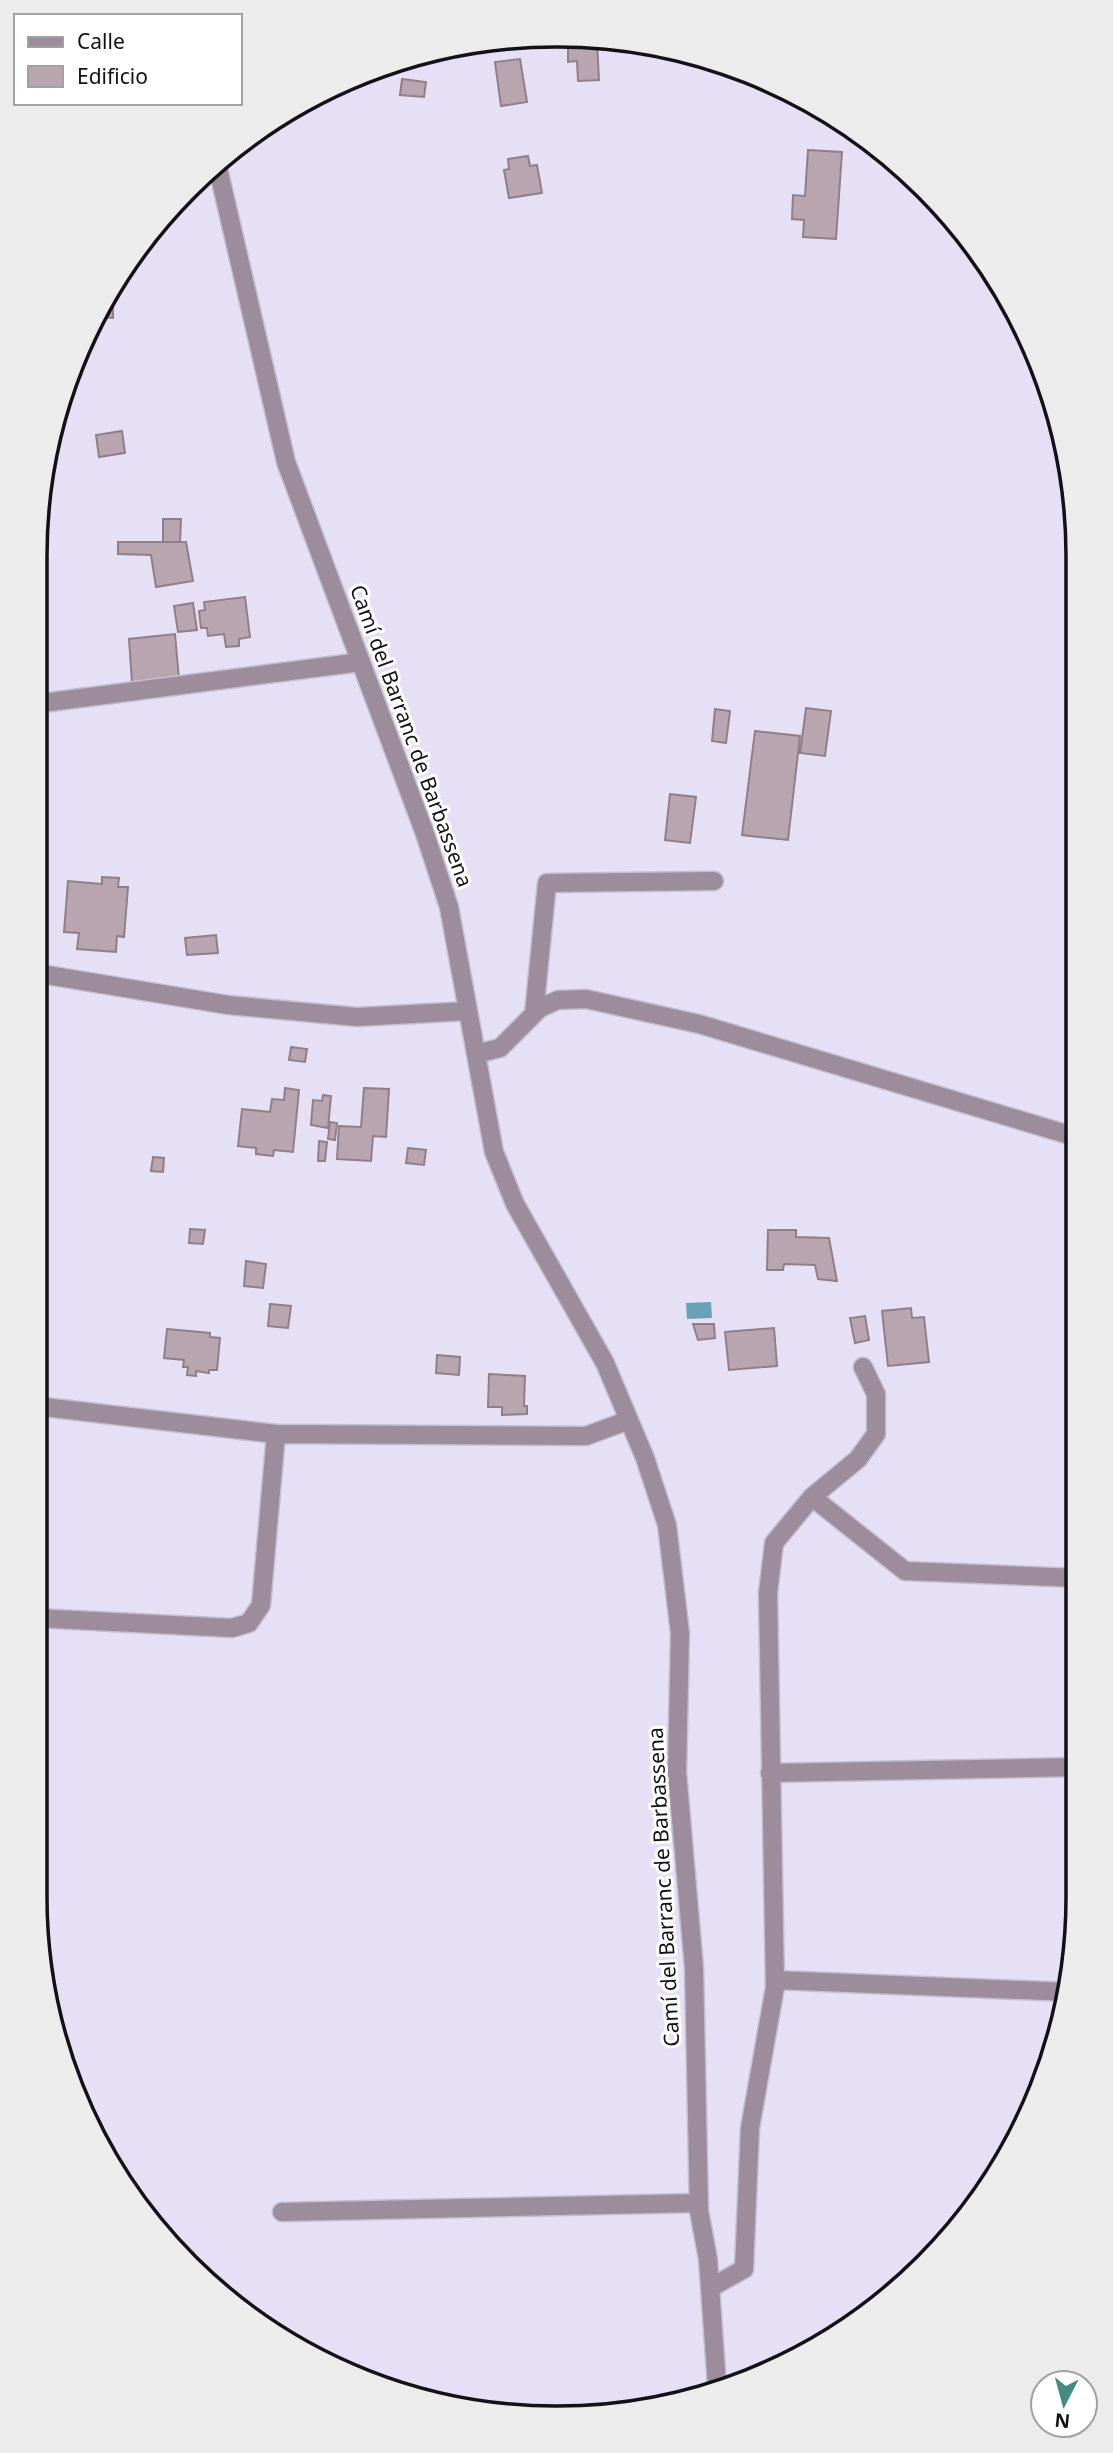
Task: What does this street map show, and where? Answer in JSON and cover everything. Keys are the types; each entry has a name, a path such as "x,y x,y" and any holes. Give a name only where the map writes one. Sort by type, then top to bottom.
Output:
{"street":[{"name":"Camí del Barranc de Barbassena","path":"220,175 286,462 424,831 449,907 494,1152 515,1204 605,1363 645,1458 667,1525 680,1633 677,1772 694,1968 699,2203 710,2288 717,2380"},
{"path":"47,702 361,662"},
{"path":"534,1014 547,883 714,881"},
{"path":"47,975 228,1005 357,1017 468,1011"},
{"path":"476,1054 500,1048 540,1008 558,1000 586,999 699,1024 1066,1134"},
{"path":"710,2288 744,2269 750,2128 775,1980 768,1593 774,1543 812,1497 858,1459 876,1434 876,1394 863,1367"},
{"path":"47,1407 276,1434 586,1436 629,1420"},
{"path":"47,1619 232,1628 249,1623 261,1605 276,1434"},
{"path":"812,1497 905,1571 1066,1578"},
{"path":"770,1773 1066,1767"},
{"path":"775,1980 1057,1991"},
{"path":"282,2212 699,2203"}],"water":[{"path":"711,1302 712,1318 687,1319 686,1303"}],"building":[{"path":"568,47 597,49 599,80 578,81 577,61 568,62"},
{"path":"520,59 527,102 501,106 495,62"},
{"path":"402,79 426,82 424,97 400,95"},
{"path":"808,150 842,152 836,239 803,237 804,220 792,219 793,195 805,196"},
{"path":"528,156 530,166 537,165 542,193 509,198 504,170 509,169 508,159"},
{"path":"112,307 113,307 113,318 107,318"},
{"path":"122,431 125,453 99,457 96,435"},
{"path":"163,519 181,519 180,542 163,542"},
{"path":"118,542 186,542 193,581 156,587 151,555 118,554"},
{"path":"245,597 250,637 239,639 239,646 226,647 224,634 208,636 207,628 201,628 199,611 205,610 204,602"},
{"path":"193,603 197,630 178,632 174,606"},
{"path":"175,634 179,679 132,683 129,639"},
{"path":"806,708 831,711 825,756 800,753"},
{"path":"715,709 730,711 726,743 712,741"},
{"path":"755,731 800,736 788,840 742,835"},
{"path":"670,794 696,797 690,843 665,840"},
{"path":"102,877 119,878 118,887 128,887 124,937 117,936 116,952 77,949 79,933 64,932 68,881 102,884"},
{"path":"216,935 218,953 187,955 185,938"},
{"path":"291,1047 307,1049 305,1062 289,1060"},
{"path":"285,1088 299,1090 293,1152 274,1150 273,1156 256,1154 256,1148 238,1146 242,1109 270,1112 272,1099 284,1100"},
{"path":"364,1088 389,1089 386,1137 373,1136 371,1161 337,1159 339,1126 361,1127"},
{"path":"323,1095 331,1096 328,1128 311,1125 313,1100 322,1101"},
{"path":"330,1122 337,1123 335,1140 328,1139"},
{"path":"319,1141 327,1142 325,1161 318,1161"},
{"path":"408,1148 426,1150 424,1165 406,1163"},
{"path":"153,1157 164,1158 163,1172 151,1171"},
{"path":"190,1229 205,1230 203,1244 189,1243"},
{"path":"768,1230 796,1230 796,1237 829,1238 837,1281 818,1279 815,1265 784,1264 783,1270 767,1270"},
{"path":"246,1261 266,1264 263,1288 244,1286"},
{"path":"270,1304 291,1306 288,1328 268,1326"},
{"path":"911,1308 912,1318 924,1317 929,1362 888,1366 882,1311"},
{"path":"865,1316 869,1340 855,1343 850,1318"},
{"path":"693,1324 714,1324 715,1338 698,1340"},
{"path":"774,1328 777,1366 729,1370 725,1332"},
{"path":"167,1329 210,1333 210,1337 220,1338 217,1370 209,1370 209,1373 196,1371 196,1376 187,1375 188,1367 183,1367 184,1360 164,1358"},
{"path":"437,1355 460,1357 459,1375 436,1373"},
{"path":"489,1374 525,1376 524,1406 527,1406 527,1414 502,1415 502,1407 488,1407"}]}
